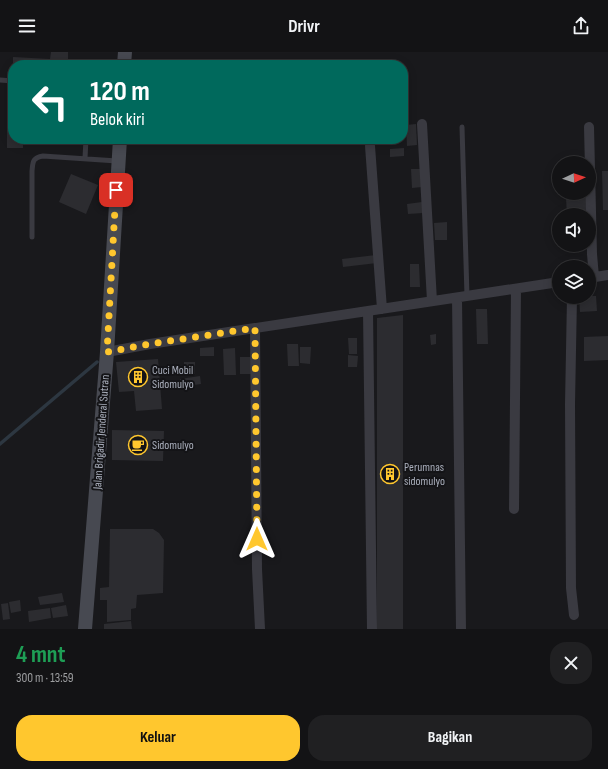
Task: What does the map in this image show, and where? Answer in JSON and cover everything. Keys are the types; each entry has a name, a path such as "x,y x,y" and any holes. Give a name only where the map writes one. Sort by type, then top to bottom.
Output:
{"main road":[{"name":"Jalan Brigadir Jenderal Sutran","path":"85,629 107,352 120,144"}],"street":[{"path":"422,124 432,301"},
{"path":"589,127 592,260"},
{"path":"370,146 382,306"},
{"path":"596,276 608,275"},
{"path":"107,352 150,344 368,311 382,306 432,301 464,294 516,289 552,283"},
{"path":"514,508 516,289"},
{"path":"461,629 464,294"},
{"path":"572,304 570,412 571,588 574,615"},
{"path":"368,311 372,629"},
{"path":"255,328 257,569 260,629"}],"lane":[{"path":"462,127 464,294"},
{"path":"85,158 86,144"},
{"path":"32,237 32,171 33,161 37,157 85,158 118,161"}],"building":[{"path":"51,52 68,52 68,60 13,60 13,57 50,59"},
{"path":"8,102 8,144 23,144 23,148 7,148"},
{"path":"416,124 417,145 407,146 408,125"},
{"path":"404,148 404,156 390,157 390,149"},
{"path":"411,169 421,169 422,187 412,188"},
{"path":"602,171 608,171 608,210 603,210"},
{"path":"71,174 98,185 86,214 59,202"},
{"path":"566,200 587,200 587,208 567,208"},
{"path":"422,202 423,213 408,214 407,204"},
{"path":"447,222 447,240 435,240 434,223"},
{"path":"376,255 377,263 343,267 342,259"},
{"path":"410,264 419,264 420,287 410,287"},
{"path":"596,296 597,311 580,312 579,304 596,304"},
{"path":"476,309 487,309 488,344 477,344"},
{"name":"Perumnas sidomulyo","path":"403,315 403,629 377,629 377,318"},
{"path":"436,334 436,344 431,345 430,335"},
{"path":"608,336 608,360 584,361 584,337"},
{"path":"348,338 357,338 357,354 349,354"},
{"path":"287,344 298,344 299,366 288,366"},
{"path":"214,347 214,356 200,356 200,348"},
{"path":"300,347 311,347 310,364 300,363"},
{"path":"235,348 236,375 224,375 223,349"},
{"path":"348,355 358,356 357,367 348,367"},
{"path":"240,357 254,357 254,374 240,374"},
{"name":"Cuci Mobil Sidomulyo","path":"158,359 162,409 136,411 134,391 119,392 116,362"},
{"path":"184,362 195,362 195,374 184,374"},
{"path":"200,376 201,384 181,387 180,379"},
{"name":"Sidomulyo","path":"112,430 164,431 163,461 112,460"},
{"path":"110,529 153,529 159,533 164,540 163,593 137,595 136,608 131,609 131,620 107,622 107,600 100,600 100,588 109,587"},
{"path":"62,593 64,602 40,605 38,597"},
{"path":"20,600 21,611 11,613 9,602"},
{"path":"8,603 10,619 3,620 1,604"},
{"path":"66,605 68,616 53,618 51,608"},
{"path":"50,608 51,618 29,622 28,611"},
{"path":"131,621 132,629 104,629 104,624"}],"waterway":[{"path":"0,444 97,362"}],"place":[{"name":"Cuci Mobil Sidomulyo","path":"138,377"},
{"name":"Sidomulyo","path":"138,445"},
{"name":"Perumnas sidomulyo","path":"390,474"}],"route":[{"path":"116,190 107,352 255,328 257,406 257,539"}]}
